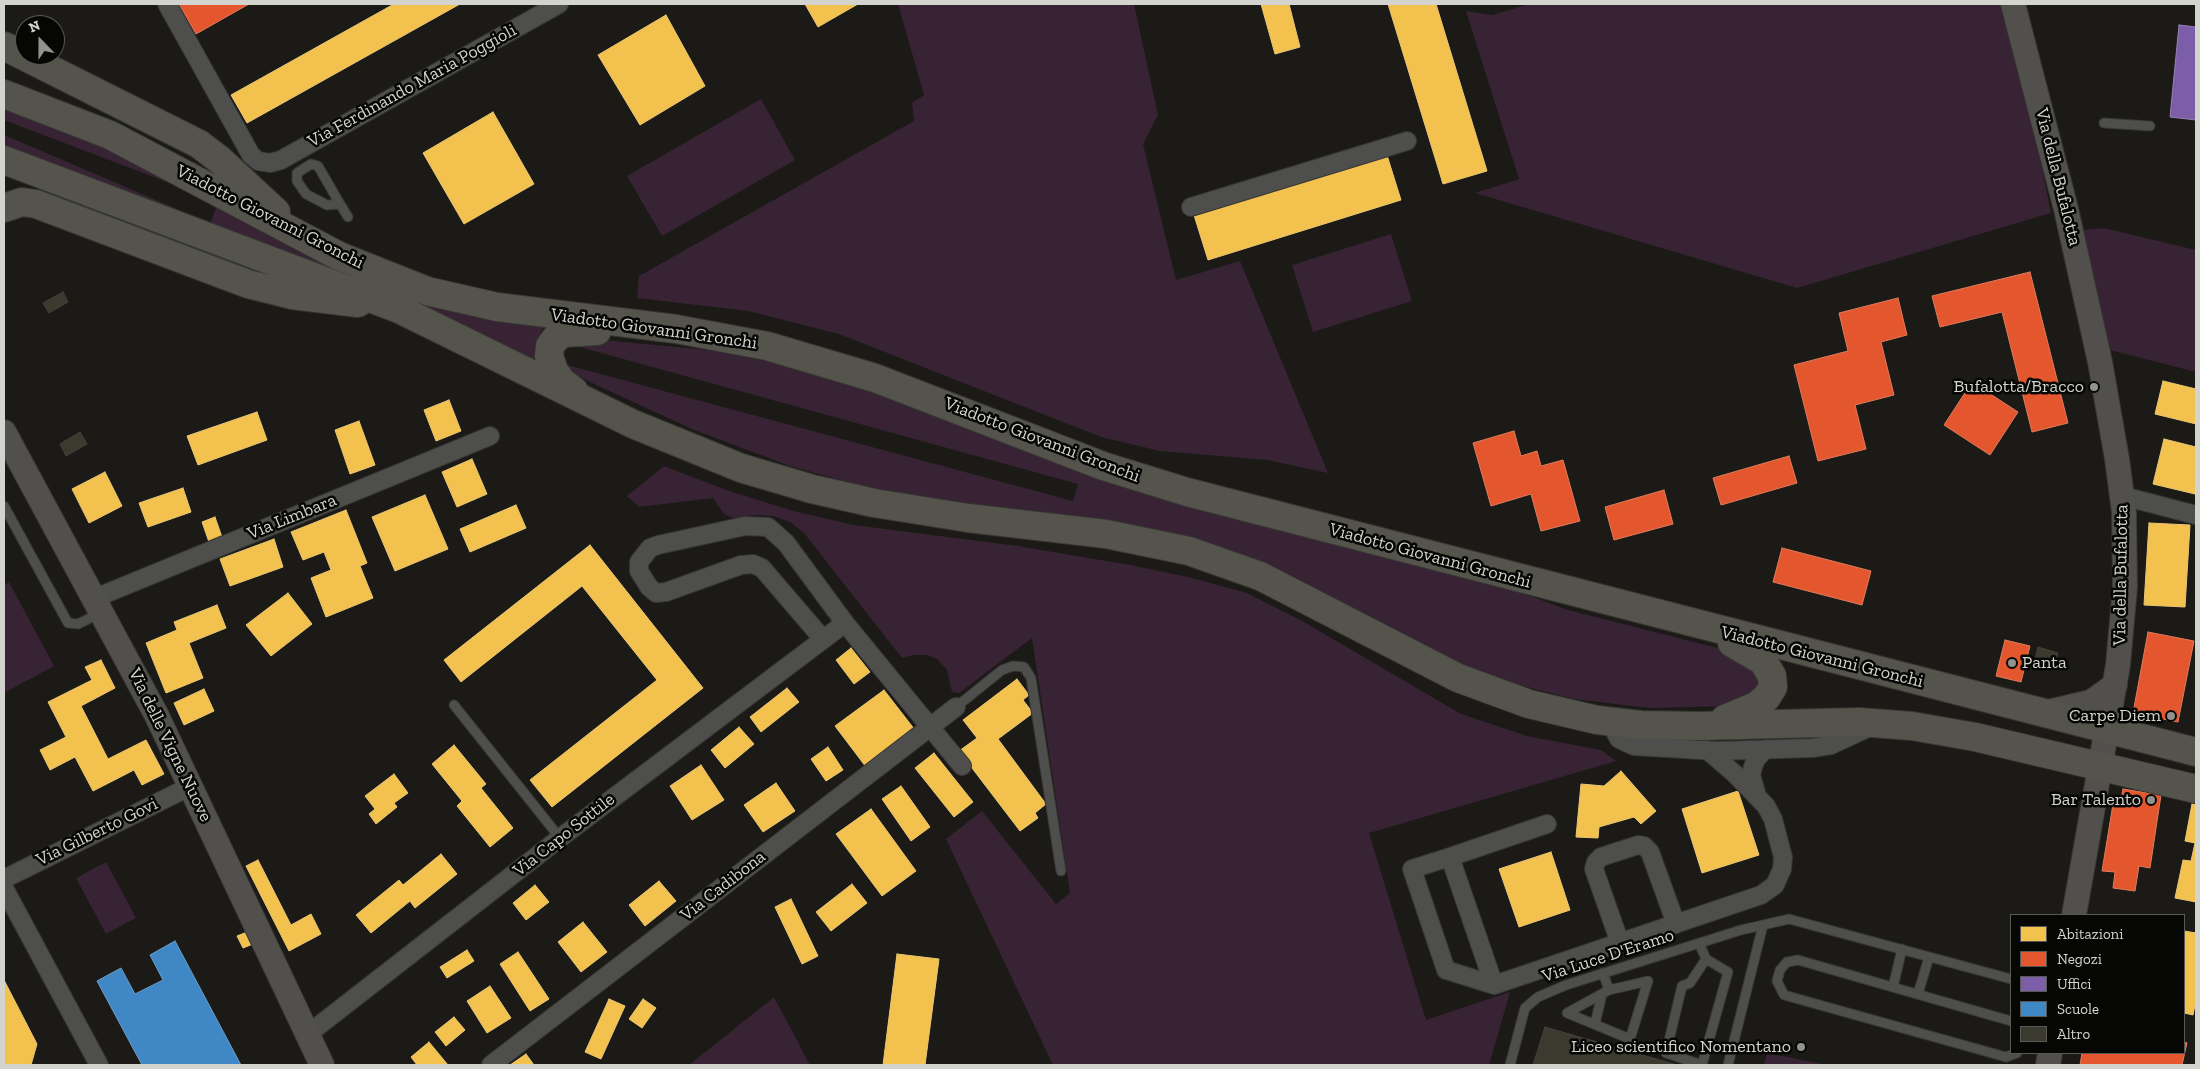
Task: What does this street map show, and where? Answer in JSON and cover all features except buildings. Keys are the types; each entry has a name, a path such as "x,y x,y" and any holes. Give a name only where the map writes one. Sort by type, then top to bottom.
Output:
{"main road":[{"path":"4,46 199,144 220,160 302,238"},
{"name":"Viadotto Giovanni Gronchi","path":"4,94 62,115 132,146 302,238 395,280 445,296 506,308 676,329 767,346 831,363 910,390 1081,458 1170,487 1658,615 2196,752"},
{"name":"Viadotto Giovanni Gronchi","path":"4,160 399,309 633,424 741,468 834,495 959,517 1106,534 1189,551 1243,569 1274,583 1433,666 1487,691 1565,714 1610,722 1676,726 1878,723 1975,737 2196,790"},
{"path":"4,208 26,202 41,205 228,277 270,290 399,309"},
{"path":"633,424 567,386 552,366 549,352 550,346 556,338 569,332 676,329"},
{"path":"1658,615 1747,650 1763,661 1769,670 1773,682 1766,698 1747,712 1716,721 1676,726"}],"street":[{"name":"Via Ferdinando Maria Poggioli","path":"167,4 251,155 263,163 276,162 295,152 559,4"},
{"name":"Via della Bufalotta","path":"2013,4 2066,209 2100,362 2122,496 2125,587 2115,685 2074,914"},
{"path":"1191,207 1407,141"},
{"name":"Via delle Vigne Nuove","path":"4,432 99,605 191,786 322,1065"},
{"name":"Via Limbara","path":"99,605 490,436"},
{"path":"2122,496 2196,515"},
{"path":"822,638 759,566 741,565 666,592 656,593 643,579 639,562 643,554 658,544 745,526 768,527 786,543 845,623 962,766"},
{"name":"Via Capo Sottile","path":"308,1034 560,838 822,638 845,623"},
{"path":"2043,713 2091,702 2115,685"},
{"name":"Via Cadibona","path":"491,1065 956,707"},
{"path":"1610,722 1614,732 1626,744 1655,748 1707,750 1812,748 1831,745 1878,723"},
{"path":"1757,797 1752,780 1752,768 1756,759 1766,749"},
{"path":"1547,824 1412,870 1446,970 1494,985 1761,895 1775,885 1782,869 1783,857 1773,819 1766,806 1707,750"},
{"name":"Via Gilberto Govi","path":"4,879 191,786"},
{"path":"1620,943 1594,869 1596,862 1601,857 1638,845 1644,846 1650,852 1676,924"},
{"path":"1450,857 1494,985"},
{"path":"4,888 99,1065"}],"lane":[{"path":"2104,123 2150,126"},
{"path":"295,152 305,168"},
{"path":"340,204 327,205 306,194 299,186 296,177 311,164 318,166 348,217"},
{"path":"4,506 68,623 78,624 99,605"},
{"path":"956,707 1002,670 1013,666 1024,667 1031,678 1061,871"},
{"path":"454,705 560,838"},
{"name":"Via Luce D'Eramo","path":"1510,1065 1525,1008 1538,997 1556,988 1603,973 1699,943 1789,918 2010,980"},
{"path":"1728,1065 1763,925"},
{"path":"1699,943 1706,959 1728,972 1702,1065 1666,1053 1682,986 1690,983 1706,959"},
{"path":"1893,987 1902,949"},
{"path":"1918,994 1929,957"},
{"path":"2010,1021 1798,960 1787,962 1780,970 1777,981 1784,995 2006,1057 2014,1054"},
{"path":"1596,1024 1606,992 1603,973"},
{"path":"1648,980 1630,1039 1567,1013 1606,992 1648,980"}],"shaded area":[{"path":"898,4 1134,4 1158,115 1143,144 1176,280 1240,261 1328,473 1267,460 1160,451 1101,437 839,334 748,311 637,298 639,276 914,121 912,103 924,95"},
{"path":"1530,4 2000,4 2033,124 2051,213 1797,288 1475,193 1519,179 1466,11 1492,15"},
{"path":"761,99 795,160 662,236 627,176"},
{"path":"4,104 62,125 202,193 545,323 535,346 534,365 4,148 4,135 210,223 217,206 172,184 4,120"},
{"path":"2104,228 2196,250 2196,372 2110,350 2083,230"},
{"path":"1391,234 1412,301 1313,332 1292,265"},
{"path":"581,338 709,350 822,372 1506,587 1568,610 1749,656 1766,687 1734,706 1649,708 1574,699 1476,674 1309,589 905,498 790,466 694,430 590,382 569,371 567,365 1073,501 1078,484 576,346"},
{"path":"664,466 726,490 793,511 854,525 1018,546 1130,565 1188,577 1247,593 1304,622 1461,714 1527,736 1601,750 1616,761 1369,833 1426,1020 1510,992 1489,1065 1053,1065 946,839 982,811 1056,904 1070,893 1032,638 959,693 952,692 947,670 937,659 927,655 913,655 902,658 804,533 790,522 773,516 754,515 735,519 724,514 713,498 639,507 627,496"},
{"path":"9,582 54,666 4,693 4,585"},
{"path":"106,862 136,918 106,934 76,878"},
{"path":"774,997 810,1065 689,1065"},
{"path":"1767,1053 1827,1065 1764,1065"}],"place":[{"name":"Bufalotta/Bracco","path":"2094,387"},
{"name":"Panta","path":"2012,663"},
{"name":"Carpe Diem","path":"2171,716"},
{"name":"Bar Talento","path":"2151,800"},
{"name":"Liceo scientifico Nomentano","path":"1801,1047"}]}
